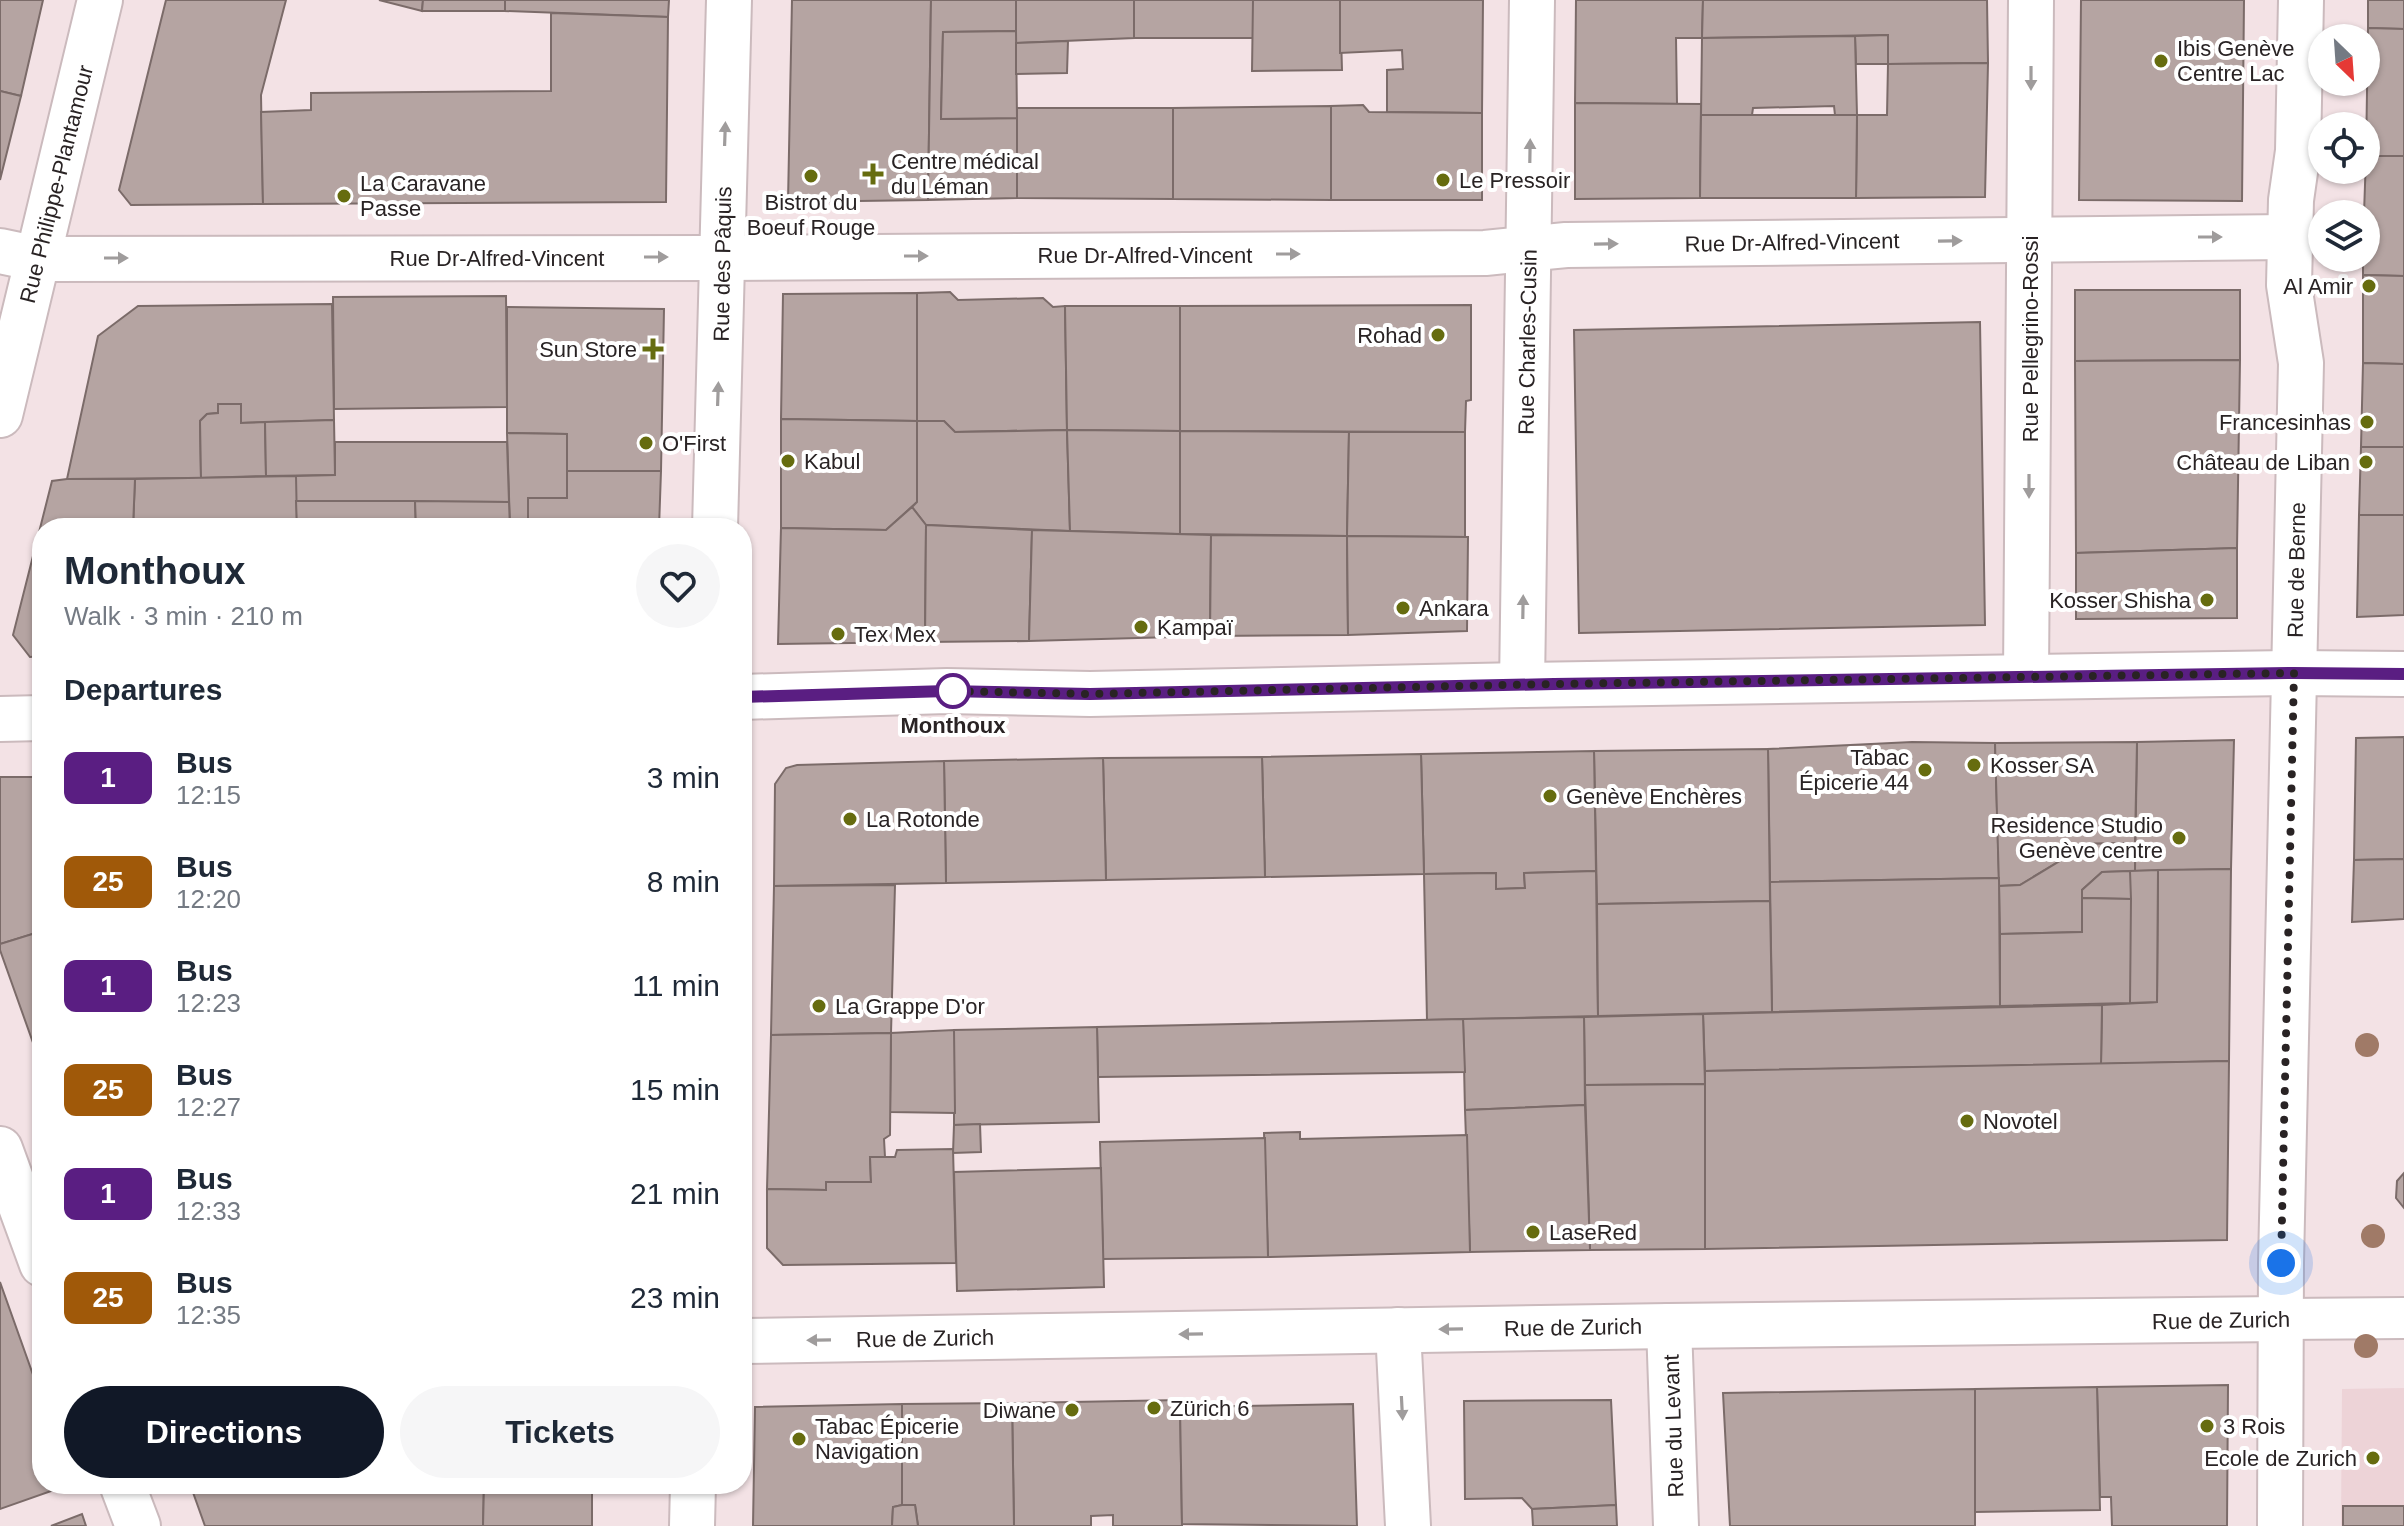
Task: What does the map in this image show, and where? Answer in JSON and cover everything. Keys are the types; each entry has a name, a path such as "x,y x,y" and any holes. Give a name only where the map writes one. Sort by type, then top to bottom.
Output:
{"street":[{"name":"Rue Philippe-Plantamour","path":"0,415 19,255 100,0"},
{"name":"Rue des Pâquis","path":"715,518 729,0"},
{"name":"Rue Charles-Cusin","path":"1522,685 1532,0"},
{"name":"Rue Pellegrino-Rossi","path":"2026,677 2031,0"},
{"name":"Rue de Berne","path":"2280,1526 2280,1319 2301,363 2289,285 2289,237 2298,151 2301,0"},
{"name":"Rue Dr-Alfred-Vincent","path":"19,255 722,258 1485,253 1566,245 2289,237"},
{"path":"752,697 947,691 1090,694 2026,677 2404,674"},
{"path":"0,719 32,718"},
{"path":"0,1149 32,1237"},
{"name":"Rue de Zurich","path":"752,1341 2404,1318"},
{"name":"Rue du Levant","path":"1669,1326 1676,1526"},
{"path":"1398,1330 1408,1526"},
{"path":"126,1494 138,1526"},
{"path":"692,1526 693,1494"}],"shaded area":[{"name":"Ecole de Zurich","path":"2404,1388 2404,1526 2341,1526 2342,1389"}],"building":[{"path":"0,0 43,0 21,96 0,91"},
{"path":"166,0 286,0 261,95 263,204 131,205 119,190"},
{"path":"379,0 423,0 422,11"},
{"path":"423,0 505,0 505,11 422,11"},
{"path":"505,0 669,0 668,17 505,11"},
{"path":"792,0 931,0 928,200 788,202"},
{"path":"931,0 1016,0 1016,31 943,32 941,119 1017,118 1017,198 928,200"},
{"path":"1016,0 1134,0 1134,38 1016,43"},
{"path":"1134,0 1253,0 1253,38 1134,38"},
{"path":"1253,0 1340,0 1342,70 1252,71"},
{"path":"1340,0 1483,0 1482,113 1387,112 1387,70 1403,69 1402,50 1340,53"},
{"path":"1576,0 1703,0 1702,38 1676,38 1677,104 1575,103"},
{"path":"1703,0 1987,0 1988,63 1888,64 1888,35 1702,38"},
{"path":"2081,0 2244,0 2242,201 2079,200"},
{"path":"2368,0 2404,0 2404,29 2380,28 2380,24 2368,24"},
{"path":"2368,0 2404,0 2404,29 2380,28 2380,24 2368,24"},
{"path":"551,13 668,17 666,202 263,204 261,112 311,110 311,93 551,91"},
{"path":"2380,28 2404,29 2404,156 2380,156 2380,112 2367,112 2367,96 2380,96"},
{"path":"1016,31 1017,118 941,119 943,32"},
{"path":"1888,35 1888,64 1856,64 1855,36"},
{"path":"1855,36 1857,115 1835,115 1834,106 1753,108 1752,115 1701,115 1702,38"},
{"path":"1068,41 1067,73 1016,74 1016,43"},
{"path":"1988,63 1985,197 1856,198 1857,115 1887,115 1888,64"},
{"path":"0,91 21,96 0,180"},
{"path":"1575,103 1701,104 1700,198 1575,199"},
{"path":"1363,105 1369,112 1482,113 1482,200 1331,200 1331,106"},
{"path":"1331,106 1331,200 1173,199 1173,108"},
{"path":"1017,108 1173,108 1173,199 1017,198"},
{"path":"1701,115 1857,115 1856,198 1700,198"},
{"path":"2380,156 2404,156 2404,276 2363,275 2363,272 2380,272 2380,200 2364,200 2365,184 2380,184"},
{"path":"2363,275 2404,276 2404,364 2363,363"},
{"path":"2075,290 2240,290 2240,360 2075,361"},
{"path":"950,292 958,300 1043,298 1053,307 1065,306 1067,430 955,432 944,421 917,421 917,293"},
{"path":"917,293 917,421 781,419 783,294"},
{"path":"506,296 507,407 334,409 333,297"},
{"path":"332,304 334,420 241,423 241,404 218,404 218,413 207,414 200,421 201,478 67,479 98,336 138,306"},
{"path":"1471,305 1471,400 1466,401 1465,432 1180,431 1180,306"},
{"path":"1065,306 1180,306 1180,431 1067,430"},
{"path":"507,307 664,309 661,471 567,471 567,434 507,433"},
{"path":"1980,322 1985,625 1579,633 1574,330"},
{"path":"2240,360 2237,548 2076,553 2075,361"},
{"path":"2363,363 2404,364 2404,447 2361,447"},
{"path":"218,404 241,404 241,423 265,422 266,476 201,478 200,421 207,414 218,413"},
{"path":"781,419 917,421 917,502 886,530 781,528"},
{"path":"334,420 335,475 266,476 265,422"},
{"path":"917,421 944,421 955,432 1067,430 1070,531 926,525 912,507 917,502"},
{"path":"1067,430 1180,431 1180,534 1070,531"},
{"path":"1180,431 1349,432 1347,536 1180,534"},
{"path":"1349,432 1465,432 1465,537 1347,536"},
{"path":"507,433 567,434 567,498 528,498 528,518 510,518"},
{"path":"335,442 507,442 509,502 296,501 296,476 335,475"},
{"path":"2361,447 2404,447 2404,515 2359,515"},
{"path":"567,471 661,471 659,518 528,518 528,498 567,498"},
{"path":"296,476 297,518 133,518 135,479"},
{"path":"135,479 133,518 43,518 52,481"},
{"path":"296,501 415,501 416,518 297,518"},
{"path":"415,501 509,502 510,518 416,518"},
{"path":"912,507 926,525 925,642 778,644 781,528 886,530"},
{"path":"2359,515 2404,515 2404,615 2357,617"},
{"path":"926,525 1032,530 1029,641 925,642"},
{"path":"1032,530 1211,535 1210,636 1029,641"},
{"path":"1211,535 1347,536 1348,635 1210,636"},
{"path":"1347,536 1468,537 1467,631 1348,635"},
{"path":"2237,548 2237,618 2076,619 2076,553"},
{"path":"32,560 32,657 13,635"},
{"path":"2404,737 2404,859 2354,860 2356,738"},
{"path":"2234,740 2231,869 2135,871 2137,742"},
{"path":"1912,742 1995,743 1999,878 1770,882 1768,749"},
{"path":"2137,742 2135,843 2078,844 2078,850 2020,885 1999,886 1995,743"},
{"path":"1768,749 1770,901 1597,904 1594,751"},
{"path":"1594,751 1596,871 1524,873 1525,888 1496,889 1496,873 1424,874 1421,754"},
{"path":"1421,754 1424,874 1265,877 1262,757"},
{"path":"1262,757 1265,877 1106,880 1103,758"},
{"path":"1103,758 1106,880 946,883 944,761"},
{"path":"944,761 946,883 774,886 775,784 786,768 797,765"},
{"path":"0,777 32,777 32,934 0,944"},
{"path":"2135,843 2135,871 2102,872 2082,890 2082,932 2000,934 1999,886 2020,885 2078,850 2078,844"},
{"path":"2404,859 2404,919 2352,922 2354,860"},
{"path":"2231,869 2229,1061 2101,1064 2102,1005 2157,1002 2158,870"},
{"path":"2158,870 2157,1002 2130,1003 2130,871"},
{"path":"1596,871 1598,1016 1427,1020 1424,874 1496,873 1496,889 1525,888 1524,873"},
{"path":"2130,871 2131,899 2082,898 2082,890 2102,872"},
{"path":"1999,878 2000,1006 1772,1012 1770,882"},
{"path":"895,885 891,1033 771,1035 774,886"},
{"path":"2082,898 2131,899 2130,1003 2000,1006 2000,934 2082,932"},
{"path":"1770,901 1772,1012 1598,1016 1597,904"},
{"path":"32,934 32,1040 0,950 0,944"},
{"path":"2102,1005 2101,1064 1705,1071 1703,1014"},
{"path":"1703,1014 1705,1084 1585,1085 1584,1017"},
{"path":"1584,1017 1585,1105 1465,1110 1463,1019"},
{"path":"1463,1019 1465,1072 1098,1077 1097,1027"},
{"path":"1097,1027 1099,1122 954,1125 954,1030"},
{"path":"954,1030 955,1113 890,1112 891,1033"},
{"path":"891,1033 890,1135 884,1139 885,1157 870,1157 871,1182 826,1182 826,1190 767,1189 771,1035"},
{"name":"Novotel","path":"2229,1061 2227,1240 1705,1249 1705,1071"},
{"path":"1705,1084 1705,1249 1590,1250 1585,1085"},
{"path":"1585,1105 1590,1250 1470,1252 1465,1110"},
{"path":"980,1124 981,1152 953,1153 954,1125"},
{"path":"1300,1132 1300,1139 1467,1135 1470,1252 1268,1257 1264,1133"},
{"path":"1265,1138 1268,1257 1103,1259 1100,1142"},
{"path":"953,1149 956,1263 783,1265 767,1248 767,1189 826,1190 826,1182 871,1182 870,1157 895,1157 897,1150"},
{"path":"1101,1168 1104,1287 957,1291 954,1172"},
{"path":"2404,1173 2404,1208 2396,1198 2397,1181"},
{"path":"0,1282 32,1372 32,1494 43,1494 0,1509"},
{"path":"2228,1385 2227,1526 2112,1526 2111,1497 2100,1497 2097,1387"},
{"path":"2097,1387 2100,1510 1975,1512 1975,1389"},
{"path":"1975,1389 1975,1526 1730,1526 1723,1393"},
{"path":"1180,1400 1182,1526 1113,1526 1113,1515 1091,1516 1091,1526 1014,1526 1012,1403"},
{"path":"1611,1400 1616,1505 1532,1509 1522,1498 1465,1499 1464,1401"},
{"path":"1012,1403 1014,1526 918,1526 915,1505 902,1505 902,1404"},
{"path":"902,1404 902,1505 893,1507 892,1526 753,1526 755,1407"},
{"path":"1353,1404 1357,1526 1182,1524 1180,1407"},
{"path":"194,1494 484,1494 483,1526 205,1526"},
{"path":"484,1494 592,1494 592,1526 483,1526"},
{"path":"915,1505 918,1526 892,1526 893,1507"},
{"path":"1616,1505 1617,1526 1533,1526 1532,1509"},
{"path":"2343,1506 2404,1506 2404,1526 2343,1526"},
{"path":"82,1514 86,1526 51,1526"}],"bus line":[{"name":"1","path":"752,697 947,691 1090,694 1554,684 2404,674"}],"place":[{"name":"Ibis Genève Centre Lac","path":"2161,61"},
{"name":"Centre médical du Léman","path":"873,174"},
{"name":"Bistrot du Boeuf Rouge","path":"811,176"},
{"name":"Le Pressoir","path":"1443,180"},
{"name":"La Caravane Passe","path":"344,196"},
{"name":"Al Amir","path":"2369,286"},
{"name":"Rohad","path":"1438,335"},
{"name":"Sun Store","path":"653,349"},
{"name":"Francesinhas","path":"2367,422"},
{"name":"O'First","path":"646,443"},
{"name":"Kabul","path":"788,461"},
{"name":"Château de Liban","path":"2366,462"},
{"name":"Kosser Shisha","path":"2207,600"},
{"name":"Ankara","path":"1403,608"},
{"name":"Kampaï","path":"1141,627"},
{"name":"Tex Mex","path":"838,634"},
{"name":"Monthoux","path":"953,691"},
{"name":"Kosser SA","path":"1974,765"},
{"name":"Tabac Épicerie 44","path":"1925,770"},
{"name":"Genève Enchères","path":"1550,796"},
{"name":"La Rotonde","path":"850,819"},
{"name":"Residence Studio Genève centre","path":"2179,838"},
{"name":"La Grappe D'or","path":"819,1006"},
{"name":"Novotel","path":"1967,1121"},
{"name":"LaseRed","path":"1533,1232"},
{"name":"Zürich 6","path":"1154,1408"},
{"name":"Diwane","path":"1072,1410"},
{"name":"3 Rois","path":"2207,1426"},
{"name":"Tabac Épicerie Navigation","path":"799,1439"},
{"name":"Ecole de Zurich","path":"2373,1458"}],"route":[{"path":"953,691 947,691 1090,694 2294,673 2281,1263"}]}
